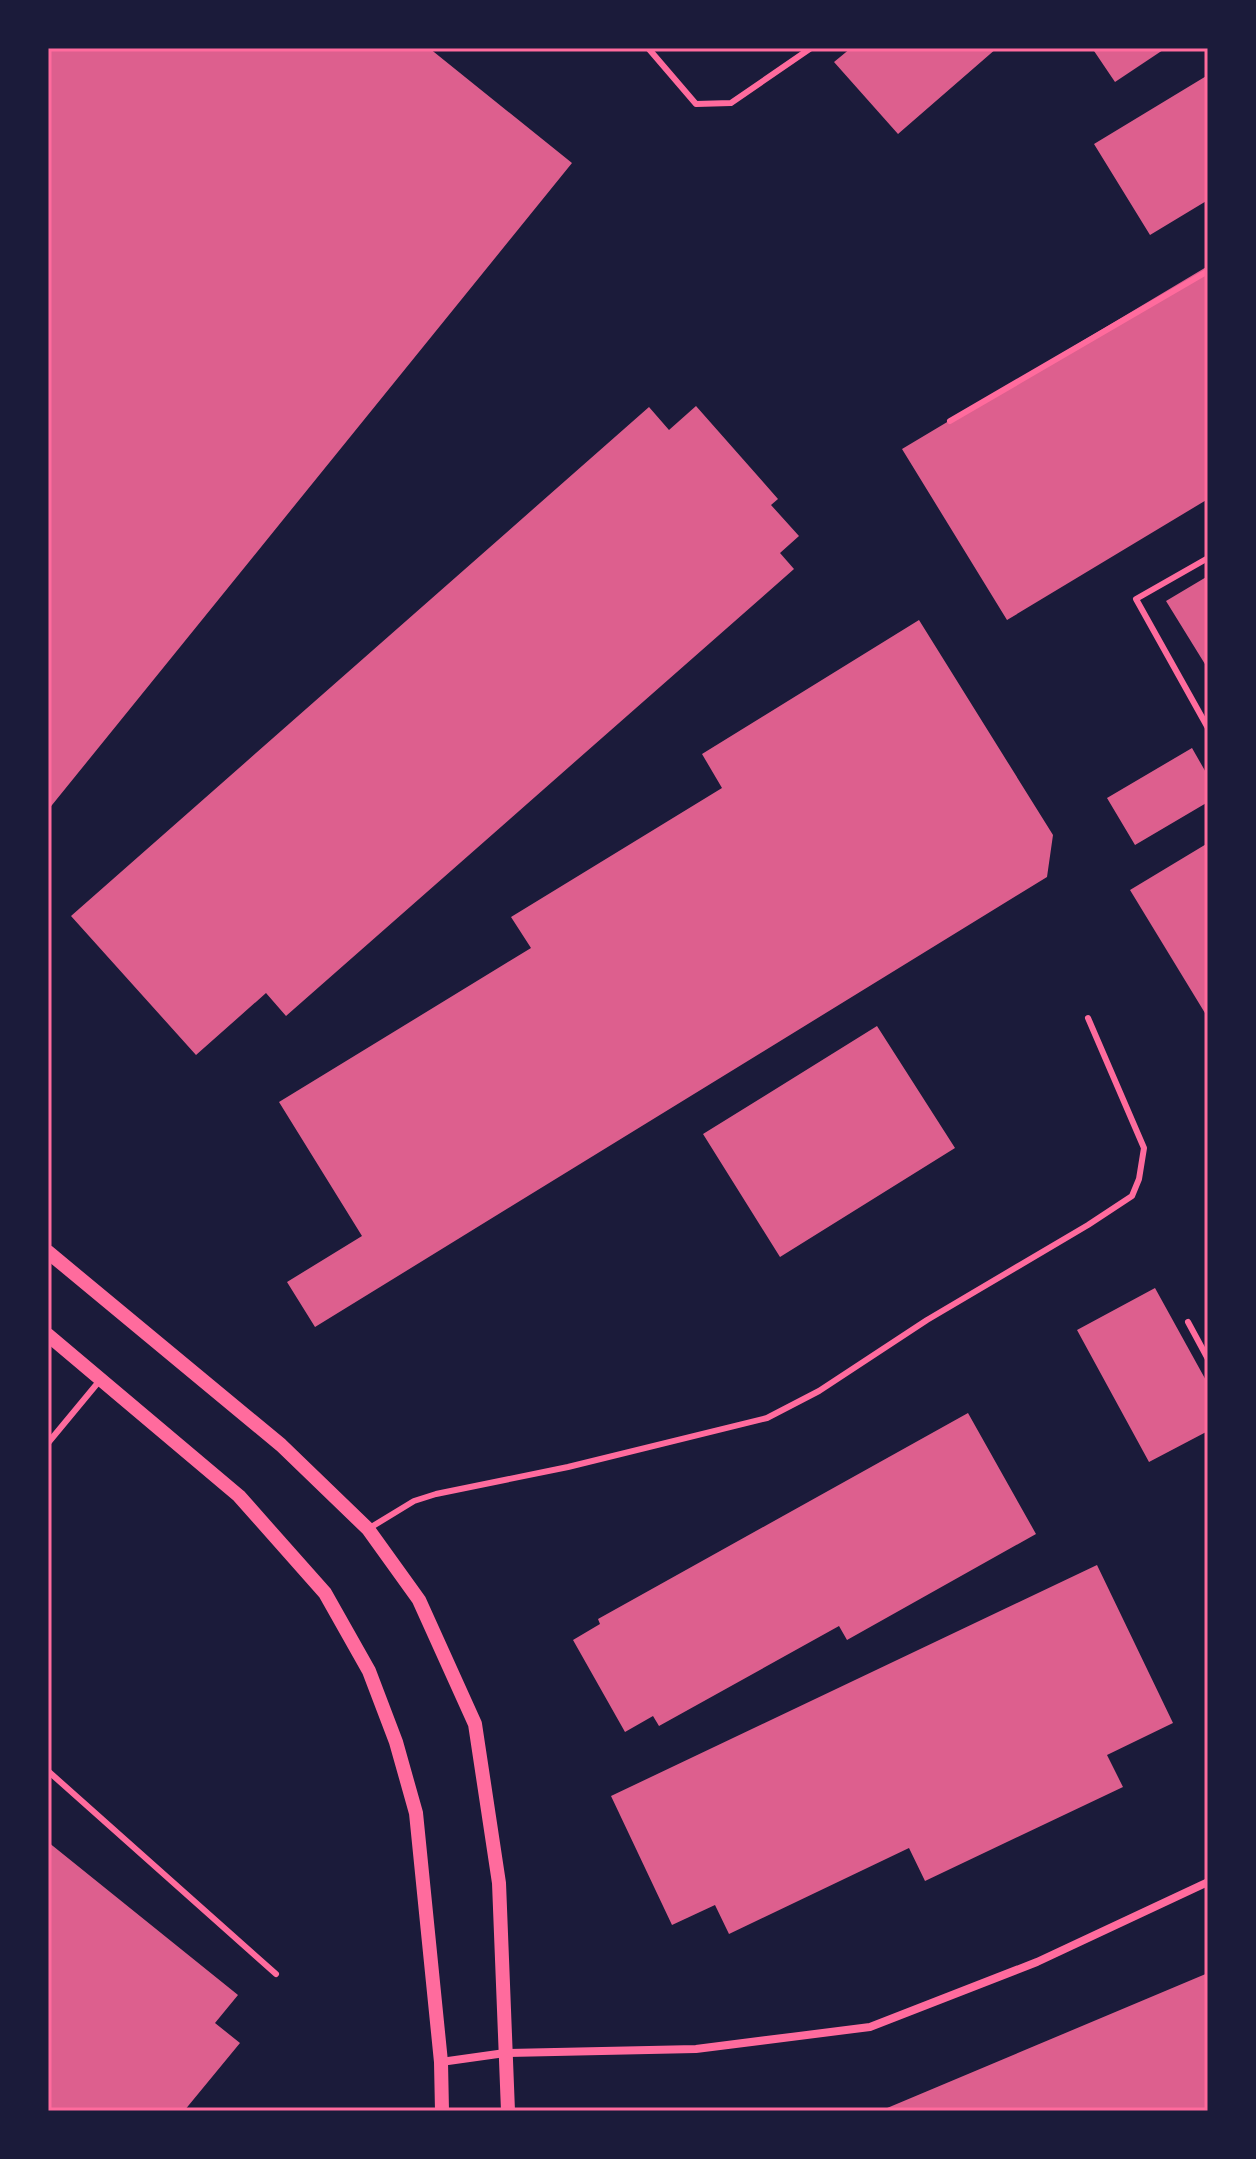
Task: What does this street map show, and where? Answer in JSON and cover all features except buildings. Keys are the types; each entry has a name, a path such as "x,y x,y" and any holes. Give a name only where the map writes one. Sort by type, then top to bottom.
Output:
{"street":[{"path":"48,1252 281,1445 368,1529 419,1600 475,1724 499,1883 508,2111"},
{"path":"48,1335 239,1496 325,1593 369,1671 396,1742 416,1813 441,2062 442,2111"},
{"path":"441,2062 505,2053 696,2049 870,2027 1037,1962 1208,1882"}],"lane":[{"path":"648,48 696,104 731,103 811,48"},
{"path":"950,421 1208,271"},
{"path":"1208,558 1136,599 1208,728"},
{"path":"368,1529 414,1501 436,1494 568,1467 767,1418 819,1391 927,1320 1132,1196 1139,1179 1144,1148 1088,1018"},
{"path":"1188,1322 1208,1359"},
{"path":"48,1443 101,1379"},
{"path":"48,1771 276,1974"}]}
